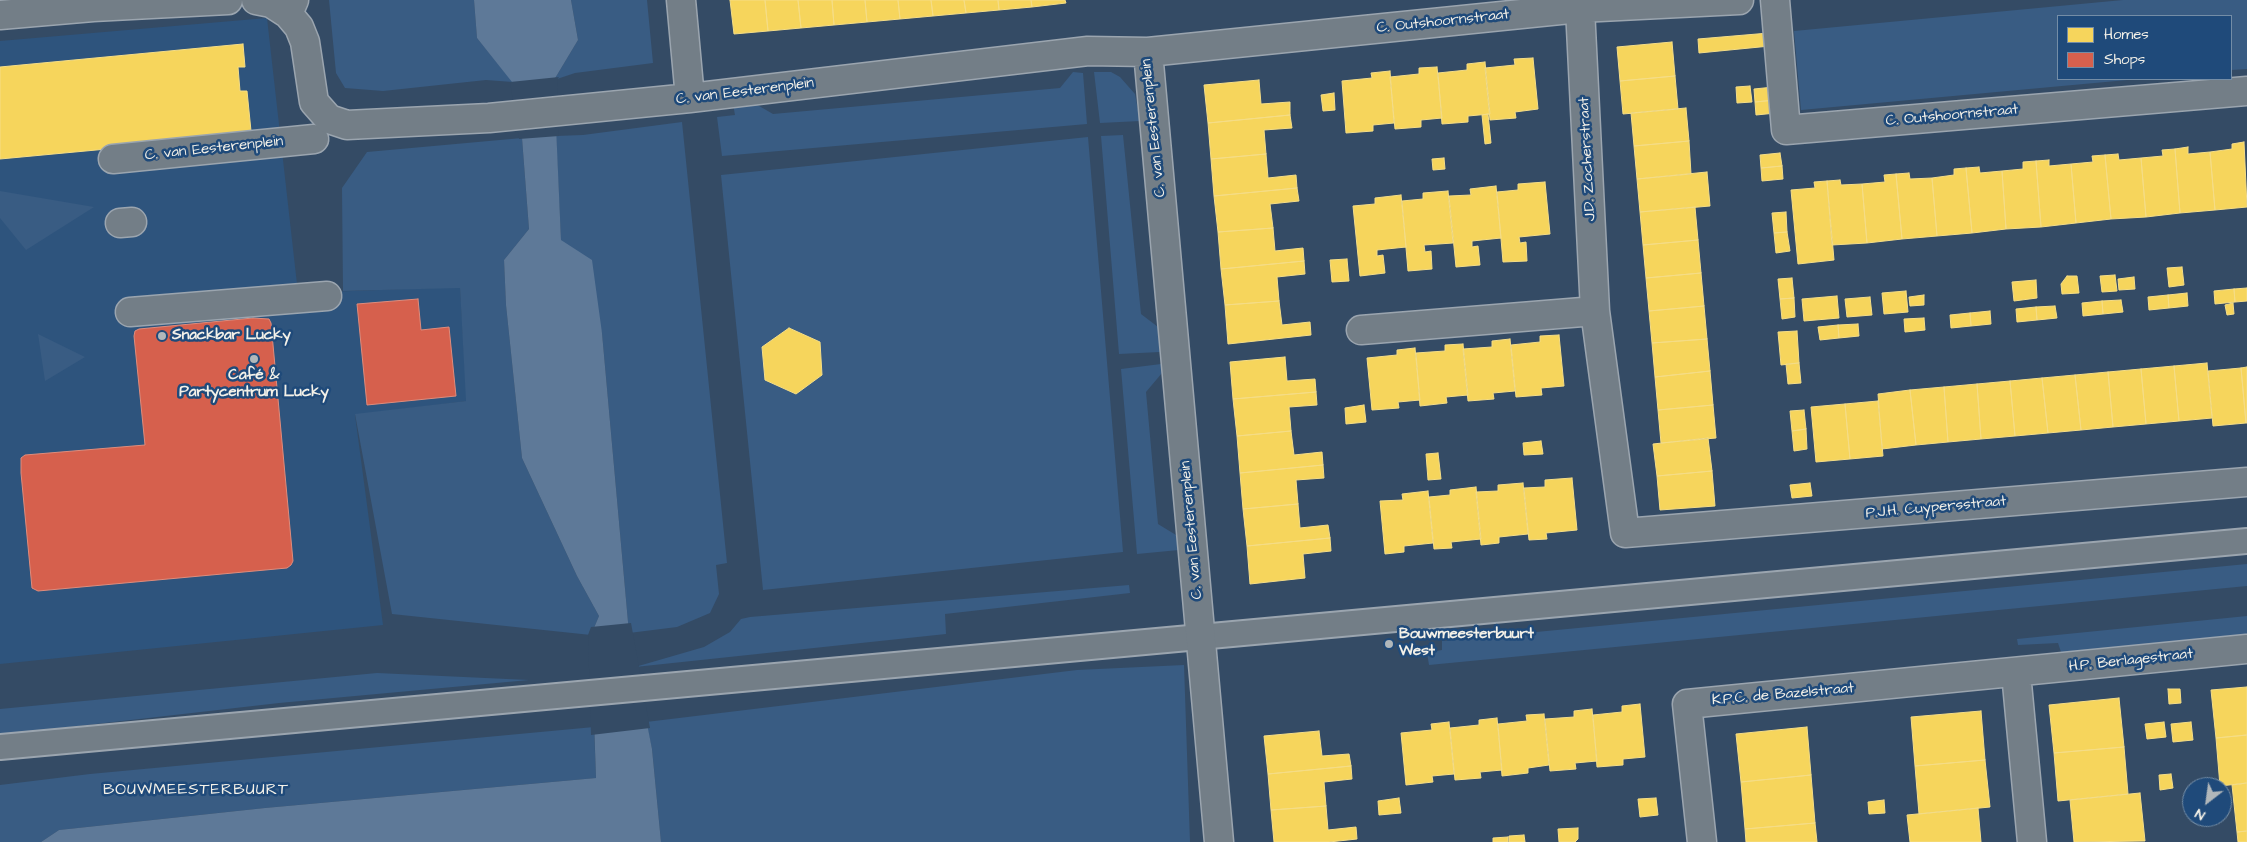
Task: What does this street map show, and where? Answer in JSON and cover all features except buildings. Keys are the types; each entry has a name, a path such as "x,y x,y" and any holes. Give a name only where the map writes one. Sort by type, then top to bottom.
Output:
{"street":[{"path":"0,15 93,7 228,0"},
{"path":"256,0 291,7 305,42 314,102 321,129"},
{"path":"681,0 690,98"},
{"name":"C. Outshoornstraat","path":"1148,52 1580,8 1739,0"},
{"name":"C. Outshoornstraat","path":"1775,0 1786,130 2247,91"},
{"name":"J.D. Zocherstraat","path":"1580,8 1595,311 1625,534"},
{"name":"C. van Eesterenplein","path":"113,159 347,125 489,118 690,98 1088,52 1148,52 1219,842"},
{"path":"130,312 327,296"},
{"path":"1361,330 1595,311"},
{"name":"P.J.H. Cuypersstraat","path":"1625,534 2247,482"},
{"name":"H.P. Berlagestraat","path":"2016,673 2247,649"},
{"path":"2016,673 2032,842"},
{"name":"K.P.C. de Bazelstraat","path":"1702,842 1688,704 2016,673"}],"lane":[{"path":"0,747 2247,540"}],"shaded area":[{"path":"329,0 474,0 477,38 513,82 486,80 383,91 345,88 336,73"},
{"path":"474,0 571,0 578,40 554,80 561,240 592,260 602,333 629,633 652,749 661,842 41,842 59,830 265,808 596,778 591,635 599,616 577,576 522,458 506,305 504,260 529,229 522,138 512,82 477,38"},
{"path":"571,0 647,0 653,63 575,73 554,80 578,40"},
{"path":"2123,0 2247,0 2247,69 2232,70 2232,15 2057,15 2057,80 2127,80 1801,110 1794,31"},
{"path":"267,18 298,293 460,287 467,401 355,415 383,625 0,664 0,41"},
{"path":"1073,72 1083,73 1087,124 722,156 717,117 735,115 733,104 754,103 773,114 1060,88"},
{"path":"1094,72 1111,72 1120,77 1135,94 1140,121 1100,123"},
{"path":"682,122 727,563 716,565 719,594 710,613 677,627 629,633 602,333 561,240 556,136 583,135"},
{"path":"1123,135 1141,314 1158,327 1160,352 1119,354 1101,136"},
{"path":"1088,137 1123,552 763,590 721,175"},
{"path":"522,138 529,229 504,260 506,305 522,458 577,576 599,616 591,635 392,614 355,414 466,401 460,288 343,291 342,188 367,152"},
{"path":"0,191 94,207 26,250 0,218"},
{"path":"38,334 85,357 45,381"},
{"path":"1161,364 1162,373 1146,392 1158,524 1176,535 1179,550 1137,554 1121,369"},
{"path":"2247,564 2247,586 1429,665 1427,653 1442,650 1442,641"},
{"path":"1129,585 1130,593 945,614 946,634 635,667 704,647 730,632 741,619 750,617"},
{"path":"2247,616 2247,639 2062,655 2058,643 2018,645 2017,639"},
{"path":"1184,665 1190,842 661,842 652,749 646,722 1077,670"},
{"path":"377,673 529,680 279,703 0,735 0,709"},
{"path":"594,727 596,778 265,808 59,830 41,842 0,842 0,785 90,774"}],"pier":[{"path":"559,77 557,80 559,136 519,139 510,82"},
{"path":"631,623 650,728 591,735 588,635 591,627"}],"place":[{"name":"Snackbar Lucky","path":"162,336"},
{"name":"Café & Partycentrum Lucky","path":"254,359"},
{"name":"Bouwmeesterbuurt West","path":"1389,644"}],"district":[{"name":"BOUWMEESTERBUURT","path":"196,791"}]}
